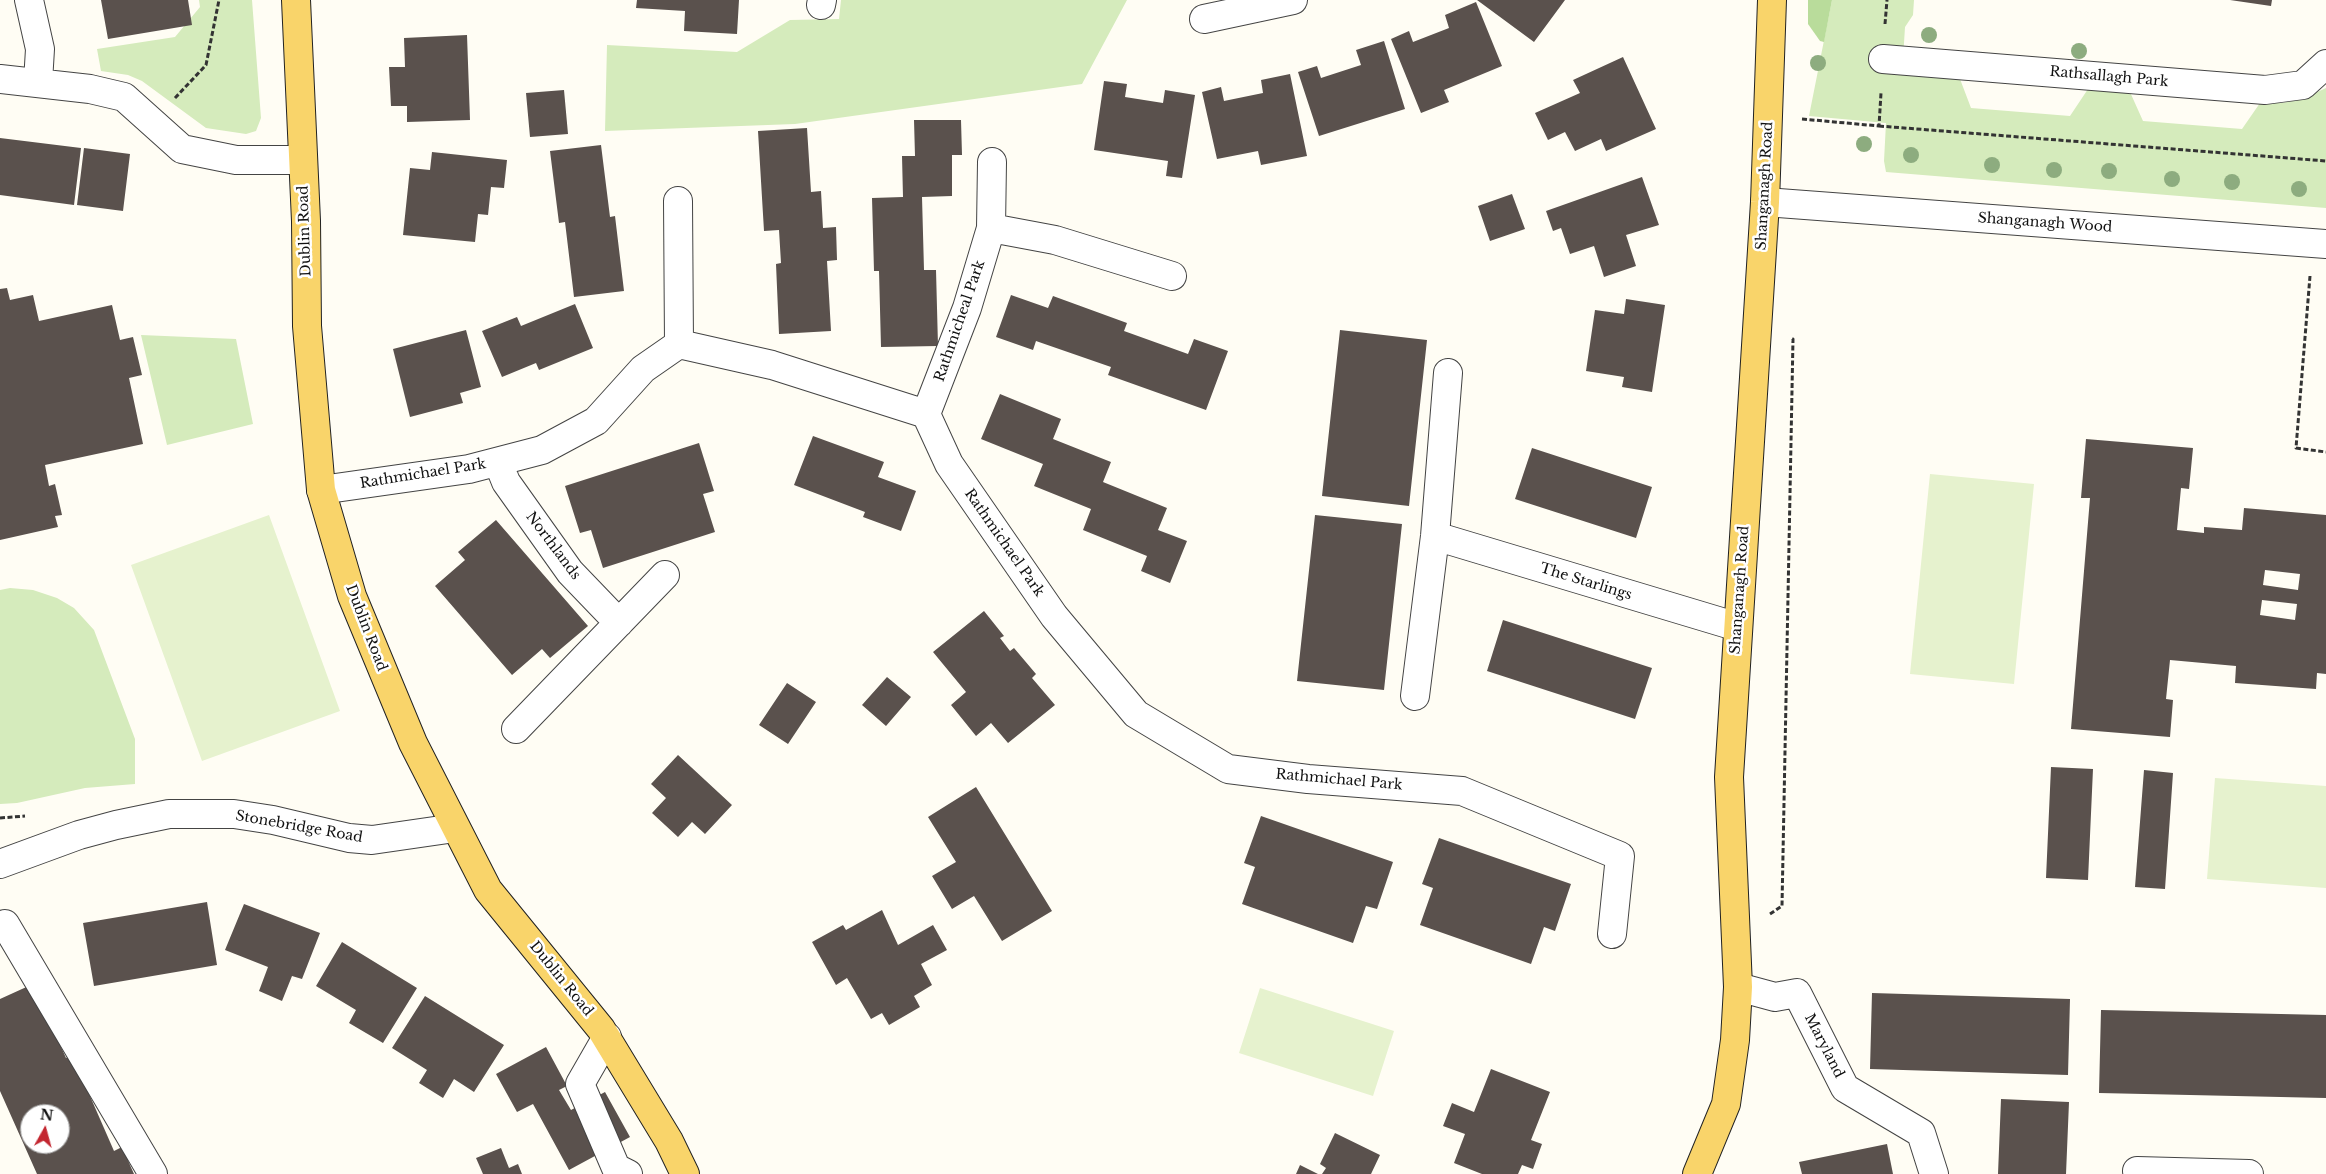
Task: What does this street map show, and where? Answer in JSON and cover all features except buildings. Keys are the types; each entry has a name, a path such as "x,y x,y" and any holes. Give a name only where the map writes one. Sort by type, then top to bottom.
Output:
{"main road":[{"name":"Dublin Road","path":"296,0 306,221 307,326 321,490 352,596 413,743 488,890 607,1037 669,1141 685,1174"},
{"name":"Shanganagh Road","path":"1697,1174 1726,1104 1735,1040 1738,987 1729,777 1758,316 1772,0"}],"street":[{"path":"29,0 40,49 38,82"},
{"path":"1204,19 1293,0"},
{"name":"Rathsallagh Park","path":"1883,59 2265,90 2303,85 2326,64"},
{"path":"0,79 38,82 124,97 182,149 236,160 302,160"},
{"name":"Rathmicheal Park","path":"926,414 967,308 991,228 992,162"},
{"path":"678,201 679,344 772,365 926,414"},
{"name":"Shanganagh Wood","path":"1764,202 2319,243"},
{"path":"991,228 1055,240 1172,276"},
{"name":"Rathmichael Park","path":"321,490 469,469 542,450 596,421 643,369 679,344"},
{"path":"1415,696 1434,536 1448,373"},
{"name":"Rathmichael Park","path":"926,414 949,464 1054,616 1136,714 1228,769 1308,779 1462,791 1620,856 1612,934"},
{"name":"Northlands","path":"498,462 506,482 570,572 619,623"},
{"name":"The Starlings","path":"1434,536 1738,627"},
{"path":"516,730 665,575"},
{"name":"Stonebridge Road","path":"0,864 41,848 116,824 169,814 234,814 273,820 349,838 372,840 455,828"},
{"path":"5,924 153,1174"},
{"name":"Maryland","path":"1738,987 1775,997 1797,994 1845,1088 1921,1133 1934,1174"},
{"path":"607,1037 580,1084 616,1168 628,1174"},
{"path":"2137,1171 2248,1174"}],"path":[{"path":"148,117 174,99 206,65 219,0"},
{"path":"1879,126 1887,0"},
{"path":"1768,116 2326,161"},
{"path":"2319,243 2296,448 2326,452"},
{"path":"1736,939 1782,906 1793,339 1758,316"}],"green space":[{"path":"199,0 252,0 261,118 256,131 246,134 206,128 142,81 128,75 101,71 97,49 175,37 200,7"},
{"path":"841,0 1127,0 1082,84 795,124 605,131 607,45 737,52 790,20 839,19"},
{"path":"1808,0 1832,0 1824,42 1820,41 1808,24"},
{"path":"1832,0 1914,0 1913,15 1905,27 1902,75 1960,79 1971,108 2070,116 2088,89 2130,92 2143,121 2242,129 2260,103 2282,103 2302,99 2326,88 2326,208 1886,172 1884,161 1886,123 1809,116"},
{"path":"141,335 236,339 253,424 167,445"},
{"path":"1930,474 2034,484 2014,684 1910,674"},
{"path":"269,515 340,711 202,761 131,565"},
{"path":"10,588 33,590 57,598 74,608 94,630 135,739 135,784 85,788 17,803 0,804 0,590"},
{"path":"2215,778 2326,786 2326,888 2207,879"},
{"path":"1260,988 1394,1031 1373,1096 1239,1053"}]}
